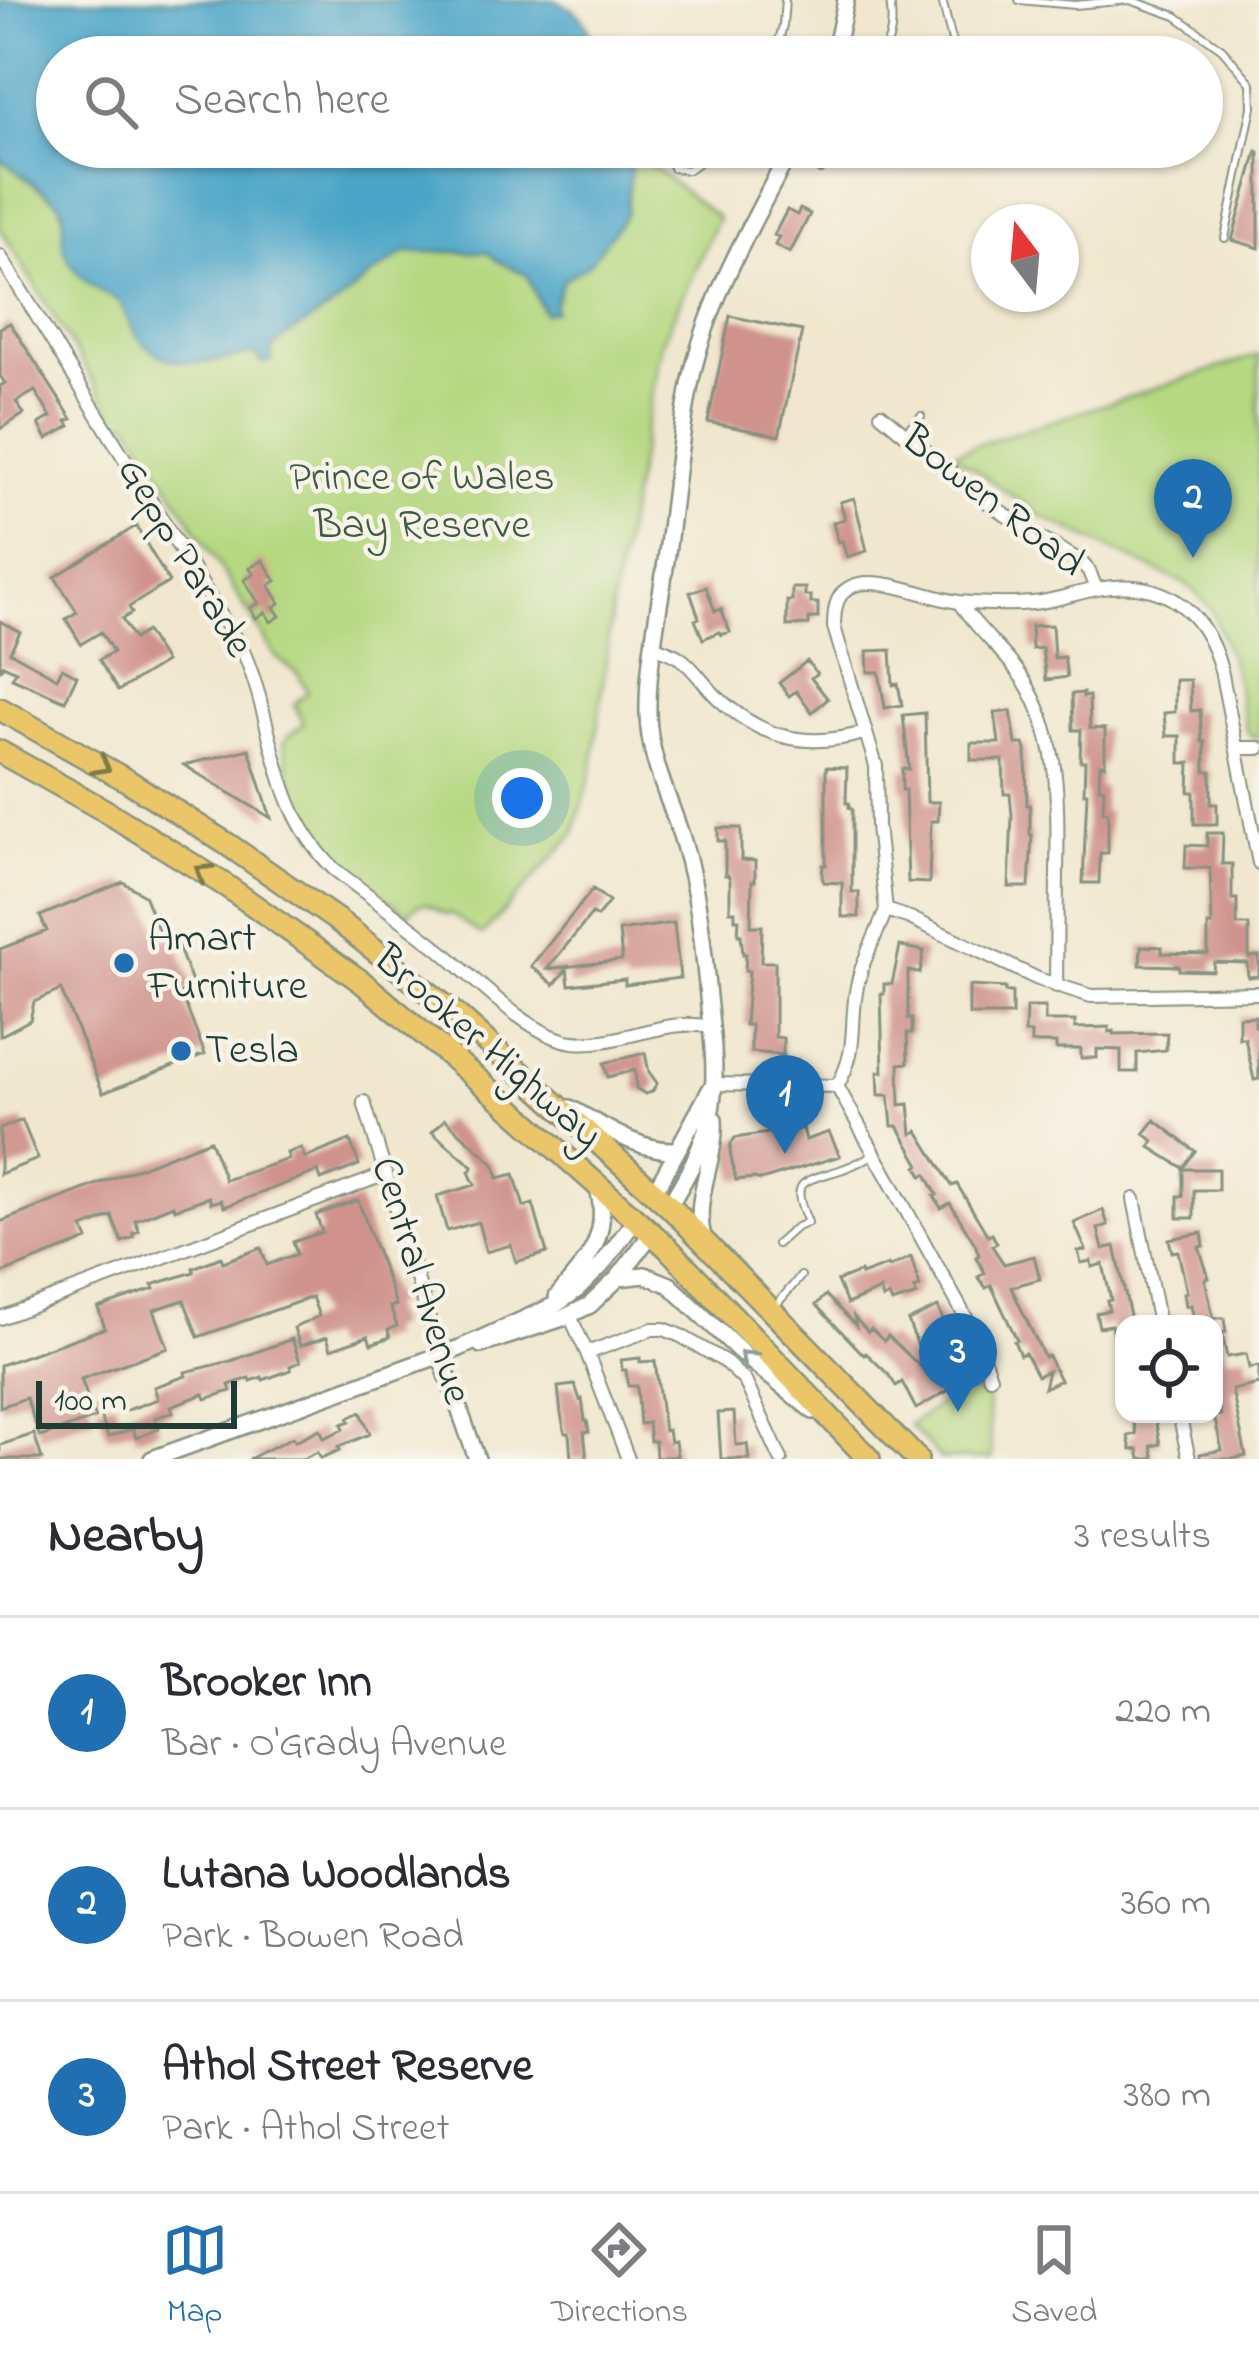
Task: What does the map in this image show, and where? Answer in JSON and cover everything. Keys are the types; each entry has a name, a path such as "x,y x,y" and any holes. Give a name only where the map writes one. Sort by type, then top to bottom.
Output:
{"highway":[{"name":"Brooker Highway","path":"0,709 128,781 341,923 460,1018 661,1200 917,1459"},
{"name":"Brooker Highway","path":"0,752 225,885 362,982 700,1279 868,1459"},
{"path":"643,1227 661,1200"}],"street":[{"path":"841,36 846,0"},
{"path":"706,1245 699,1212 714,1151 711,1027 698,897 655,768 648,711 692,378 711,314 781,168"},
{"name":"Gepp Parade","path":"0,256 244,653 287,802 320,856 552,1037 586,1043 667,1028 711,1027"},
{"name":"Bowen Road","path":"881,413 987,502 1079,560 1096,589 1132,586 1163,594 1202,623 1221,670 1259,863"},
{"path":"837,1086 850,1064 862,968 886,910 876,766 834,627 834,608 841,593 873,583 959,602 1030,603 1096,589"},
{"path":"959,602 1029,689 1056,770 1056,986"},
{"path":"654,646 680,658 748,722 782,737 812,742 865,734"},
{"path":"1237,748 1259,748"},
{"path":"886,910 1056,986 1090,996 1259,993"},
{"path":"712,1090 837,1086"},
{"path":"837,1086 974,1334 990,1376"},
{"path":"661,1200 676,1150 712,1090"},
{"path":"661,1200 700,1146 712,1090"},
{"path":"546,1096 642,1145 676,1150"},
{"name":"Central Avenue","path":"364,1102 477,1459"},
{"path":"0,1318 386,1174"},
{"path":"536,1314 556,1298 595,1246 603,1215 597,1185"},
{"path":"1135,1199 1157,1315"},
{"path":"460,1348 490,1345 590,1305 618,1278 643,1227"},
{"path":"152,1459 460,1348 536,1314 578,1289 643,1227"},
{"path":"618,1278 645,1275 670,1285 770,1378 840,1430"},
{"path":"569,1316 628,1459"},
{"path":"587,1353 652,1329 681,1336 724,1361 745,1381 781,1459"},
{"path":"1181,1423 1189,1459"}],"lane":[{"path":"780,36 784,0"},
{"path":"889,36 890,0"},
{"path":"942,0 951,36"},
{"path":"1019,0 1075,5 1130,0 1176,16 1204,36"},
{"path":"1223,50 1251,83 1252,107 1225,238"},
{"path":"904,432 921,416"},
{"path":"776,1244 808,1222 797,1200 803,1181 875,1154"},
{"path":"772,1311 801,1276"}],"green space":[{"name":"Prince of Wales Bay Reserve","path":"0,159 59,202 63,247 118,299 127,315 206,363 271,350 406,252 487,252 527,275 543,312 554,305 563,280 626,214 631,168 655,168 718,218 662,342 614,591 593,767 574,834 482,935 425,903 408,914 347,868 310,825 295,792 284,743 304,724 294,704 308,692 299,675 276,657 128,420 120,425 0,228"},
{"path":"1259,355 1259,737 1253,737 1246,730 1234,669 1211,608 1187,585 1041,516 952,453"},
{"path":"965,1387 987,1399 992,1459 941,1459 909,1425"}],"water":[{"path":"0,0 553,0 572,9 591,36 36,36 36,168 631,168 626,214 588,265 563,280 555,311 544,313 527,275 487,252 406,252 285,337 271,350 272,361 262,363 252,354 189,362 160,356 147,347 118,300 91,285 69,260 60,204 0,159"}],"building":[{"path":"1259,152 1259,248 1232,240"},
{"path":"800,209 810,214 790,253 775,245 779,237 774,235 787,210 797,215"},
{"path":"730,316 802,331 779,436 708,422"},
{"path":"10,323 72,419 67,421 70,426 47,439 39,424 51,417 35,391 16,402 24,414 0,429 0,386 5,383 0,376 0,328"},
{"path":"854,498 867,551 847,557 833,522 845,519 840,502"},
{"path":"136,526 169,582 129,607 132,613 122,619 134,639 146,631 165,662 118,691 99,660 113,652 101,632 81,644 66,619 77,612 55,577"},
{"path":"263,560 276,581 269,585 280,603 274,607 280,616 271,622 265,612 256,618 250,608 259,603 244,580 254,574 250,568"},
{"path":"706,587 730,632 703,639 690,592"},
{"path":"792,588 805,588 811,603 818,603 818,618 809,618 809,625 787,626"},
{"path":"0,621 20,632 10,652 57,678 62,668 77,676 65,701 12,678 16,671 3,665 0,671"},
{"path":"1052,625 1054,658 1064,657 1067,677 1046,680 1042,648 1032,649 1031,626"},
{"path":"891,650 893,685 898,684 902,705 885,708 879,672 868,672 867,651"},
{"path":"807,661 817,674 811,678 828,699 812,712 796,691 789,696 779,683"},
{"path":"1175,680 1190,680 1191,711 1200,710 1205,771 1211,771 1211,804 1217,804 1217,824 1194,824 1190,763 1180,763 1180,736 1166,736 1164,713 1175,712"},
{"path":"1072,694 1089,696 1090,728 1105,729 1105,765 1100,764 1099,787 1104,788 1103,811 1108,812 1108,853 1100,853 1099,883 1083,883 1087,793 1085,761 1080,761 1081,730 1073,730"},
{"path":"1011,711 1016,744 1024,744 1026,750 1032,835 1029,887 1009,887 1012,815 1010,794 1004,794 1003,760 971,760 971,743 999,743 995,713"},
{"path":"925,713 927,802 939,802 938,821 931,821 929,883 908,882 902,790 902,769 909,769 903,715"},
{"path":"249,749 271,818 184,765"},
{"path":"826,767 847,768 852,892 859,892 859,917 842,917 842,883 824,882 822,877"},
{"path":"718,828 741,828 741,860 755,861 751,926 762,926 761,962 775,962 775,1037 783,1038 783,1055 751,1052 751,1025 745,1025 749,971 745,971 746,954 738,935 739,919 730,911 725,841 718,841"},
{"path":"1207,833 1223,833 1222,864 1232,864 1237,925 1249,925 1249,957 1259,956 1259,976 1248,977 1247,963 1214,962 1213,971 1140,965 1141,946 1162,947 1162,953 1208,954 1210,868 1185,868 1186,845 1207,846"},
{"path":"123,882 144,895 162,939 174,935 194,988 181,993 205,1054 103,1093 61,990 34,1002 30,1020 0,1036 0,949 47,931 40,916"},
{"path":"593,889 609,902 597,917 592,914 547,969 622,960 619,931 674,923 680,978 569,985 567,969 554,985 531,966"},
{"path":"900,946 924,951 920,973 908,971 912,1033 907,1033 908,1063 899,1064 900,1105 909,1104 912,1134 918,1131 952,1186 957,1184 988,1236 992,1234 997,1243 992,1246 1004,1264 1034,1256 1040,1279 1011,1287 1060,1380 1044,1388 1048,1371 1037,1376 1025,1353 1020,1355 991,1285 986,1288 978,1277 985,1273 975,1244 950,1203 941,1208 898,1126 892,1126 889,1095 879,1095 881,994 884,984 892,984"},
{"path":"969,986 1012,992 1012,1015 969,1015"},
{"path":"1026,1007 1045,1007 1045,1021 1075,1021 1075,1028 1109,1027 1114,1034 1167,1033 1166,1050 1137,1053 1137,1072 1121,1072 1121,1050 1097,1049 1097,1058 1081,1058 1081,1049 1031,1043 1031,1033 1025,1033"},
{"path":"1255,1016 1259,1079 1254,1080 1245,1038 1239,1038 1239,1017"},
{"path":"645,1053 657,1083 652,1092 645,1094 636,1088 635,1070 608,1077 604,1063"},
{"path":"445,1119 494,1164 498,1178 514,1174 524,1207 533,1204 547,1253 516,1262 511,1245 486,1252 478,1222 447,1231 437,1196 475,1185 469,1172 473,1167 432,1132"},
{"path":"22,1120 38,1159 0,1174 0,1129"},
{"path":"1155,1120 1195,1151 1183,1168 1150,1147 1154,1141 1144,1134"},
{"path":"803,1128 806,1140 829,1132 840,1156 761,1180 736,1180 730,1152 735,1138"},
{"path":"210,1140 225,1180 289,1159 287,1153 301,1148 305,1158 350,1140 359,1165 321,1180 318,1171 224,1207 221,1200 211,1203 209,1197 175,1209 173,1205 135,1220 139,1231 122,1242 112,1216 83,1228 88,1240 0,1274 0,1222"},
{"path":"1183,1169 1218,1169 1218,1190 1194,1190 1194,1218 1178,1218"},
{"path":"358,1200 396,1305 390,1307 397,1326 388,1330 390,1337 371,1344 368,1336 331,1349 327,1337 300,1346 294,1328 319,1316 312,1297 198,1337 184,1300 154,1310 168,1348 81,1379 95,1418 40,1437 26,1398 0,1407 0,1365 105,1328 98,1308 154,1289 152,1285 194,1272 193,1268 221,1257 223,1262 261,1248 267,1265 297,1254 293,1242 322,1232 316,1215"},
{"path":"1103,1210 1108,1225 1098,1229 1103,1249 1115,1246 1130,1315 1115,1315 1115,1344 1111,1325 1099,1327 1096,1313 1109,1310 1107,1301 1111,1300 1103,1264 1081,1263 1078,1251 1086,1250 1074,1223"},
{"path":"1202,1233 1204,1246 1199,1247 1213,1315 1193,1315 1191,1305 1186,1306 1178,1251 1172,1252 1169,1239"},
{"path":"911,1257 920,1287 914,1289 917,1295 892,1303 889,1296 883,1299 880,1290 847,1304 837,1281"},
{"path":"826,1295 856,1326 854,1317 884,1341 888,1336 929,1375 908,1321 938,1307 954,1349 947,1352 963,1382 916,1409 902,1382 896,1386 816,1305"},
{"path":"1223,1338 1227,1357 1246,1354 1249,1368 1259,1366 1259,1384 1232,1390 1246,1456 1200,1459 1200,1454 1222,1450 1216,1423 1223,1423"},
{"path":"292,1339 300,1362 290,1366 291,1370 263,1380 250,1378 229,1385 231,1391 206,1399 204,1394 171,1406 173,1412 155,1418 159,1429 136,1438 133,1429 108,1437 97,1407 114,1401 119,1413 158,1399 154,1387 186,1376 185,1372"},
{"path":"640,1358 640,1362 655,1361 664,1431 668,1430 670,1442 675,1441 677,1456 656,1458 648,1423 640,1424 637,1386 628,1386 621,1360"},
{"path":"575,1385 589,1432 584,1432 587,1459 571,1459 569,1433 565,1433 561,1414 558,1387"},
{"path":"361,1412 370,1434 321,1458 318,1452 302,1459 249,1459 320,1429 324,1438 344,1429 348,1418"},
{"path":"734,1412 736,1445 747,1444 749,1459 721,1459 718,1413"},
{"path":"1134,1423 1156,1423 1160,1444 1151,1446 1154,1459 1140,1459 1138,1449 1131,1450 1128,1436 1136,1434"},
{"path":"34,1434 42,1459 0,1459 0,1445"}],"place":[{"name":"Lutana Woodlands","path":"1193,558"},
{"name":"Amart Furniture","path":"124,963"},
{"name":"Tesla","path":"181,1051"},
{"name":"Brooker Inn","path":"785,1154"},
{"name":"Athol Street Reserve","path":"958,1412"}]}
